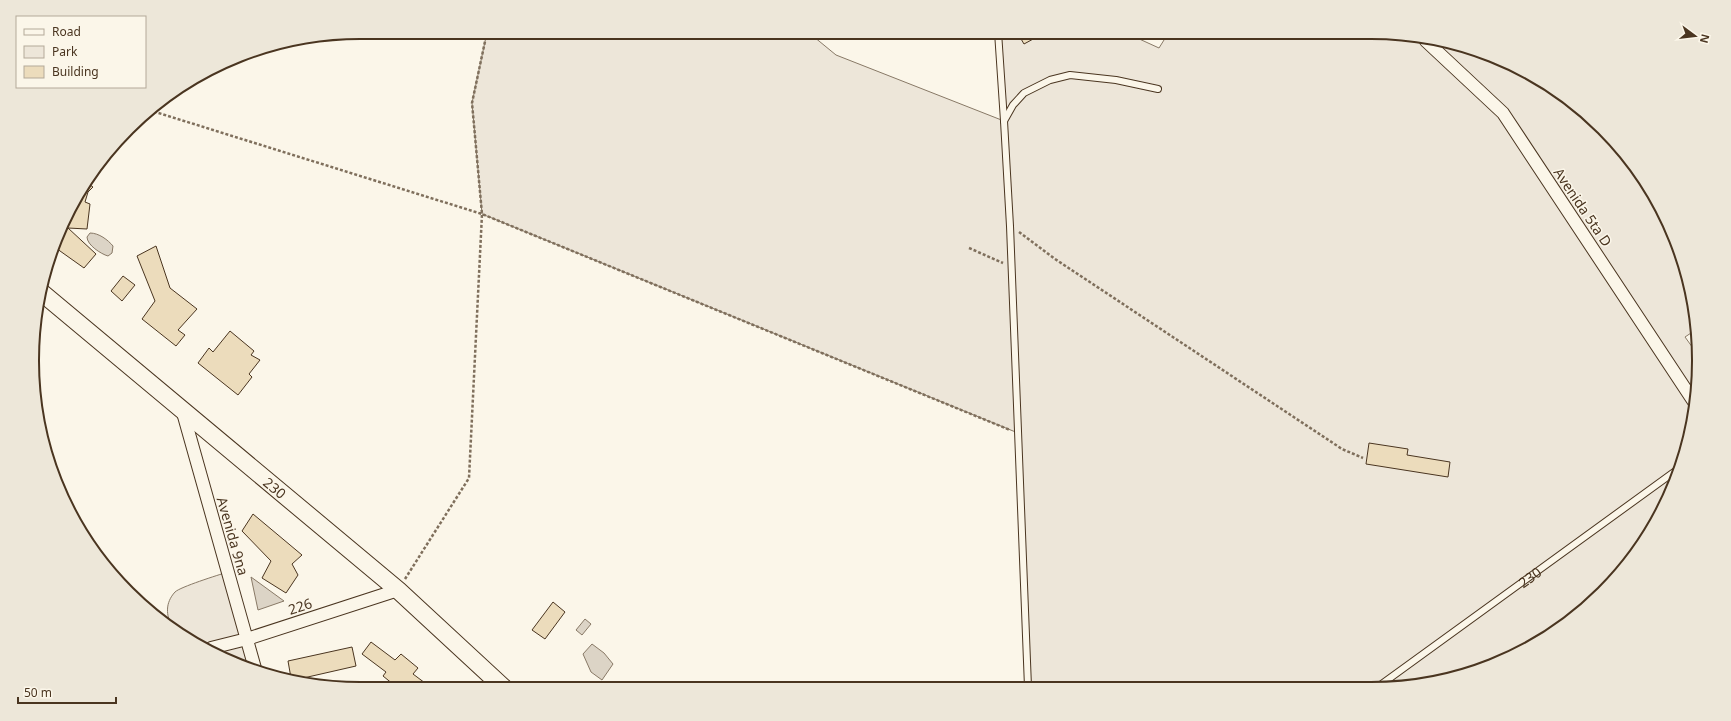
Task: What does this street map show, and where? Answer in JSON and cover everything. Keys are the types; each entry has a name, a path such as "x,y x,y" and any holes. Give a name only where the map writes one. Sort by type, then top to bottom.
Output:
{"street":[{"name":"Avenida 5ta D","path":"1430,45 1503,113 1690,395"},
{"name":"230","path":"46,296 398,590 497,682"},
{"name":"Avenida 9na","path":"182,409 254,664"},
{"name":"226","path":"215,647 247,639 398,590"}],"lane":[{"path":"998,39 1012,267 1028,682"},
{"path":"1004,121 1013,105 1024,93 1050,80 1070,76 1116,80 1158,89"},
{"name":"230","path":"1386,681 1671,475"}],"path":[{"path":"398,590 469,478 482,214 472,103 486,39"},
{"path":"157,112 482,214 1018,433"},
{"path":"1010,226 1055,259 1329,441 1342,449 1363,458"},
{"path":"969,248 1012,267"}],"green space":[{"path":"486,39 817,39 836,55 1004,121 998,39 1139,39 1159,48 1165,39 1370,39 1412,42 1454,50 1494,63 1513,72 1549,93 1566,105 1598,133 1626,165 1649,200 1668,237 1675,257 1686,298 1689,319 1690,333 1685,337 1691,346 1691,382 1686,423 1681,444 1668,484 1659,503 1638,539 1626,556 1598,588 1566,616 1531,639 1494,658 1433,676 1392,681 1028,682 1018,433 482,214 472,103"},
{"path":"228,572 253,663 218,649 169,619 168,614 169,600 175,592 191,584"}],"shaded area":[{"path":"90,233 103,237 109,241 113,246 112,253 108,256 92,246 87,237"},
{"path":"251,577 284,601 258,610"},
{"path":"585,619 591,624 582,635 576,630"},
{"path":"592,644 604,653 613,664 602,680 591,672 583,654"}],"building":[{"path":"1021,39 1033,39 1024,44"},
{"path":"91,186 93,187 88,192 85,202 90,204 87,229 68,228 96,254 84,268 58,250 72,218"},
{"path":"156,246 170,288 197,309 178,330 185,335 176,346 142,319 155,301 137,256"},
{"path":"123,276 135,285 122,301 111,291"},
{"path":"230,331 254,351 251,355 260,360 249,374 252,377 238,395 198,363 209,348 213,352"},
{"path":"1369,443 1408,449 1407,455 1450,462 1448,477 1366,464"},
{"path":"253,514 302,555 292,564 298,575 286,593 262,578 271,561 242,531"},
{"path":"553,602 565,612 545,639 532,630"},
{"path":"371,642 395,660 401,654 418,668 413,674 424,682 390,682 383,676 386,672 362,654"},
{"path":"352,647 356,666 307,677 290,674 288,661"}]}
